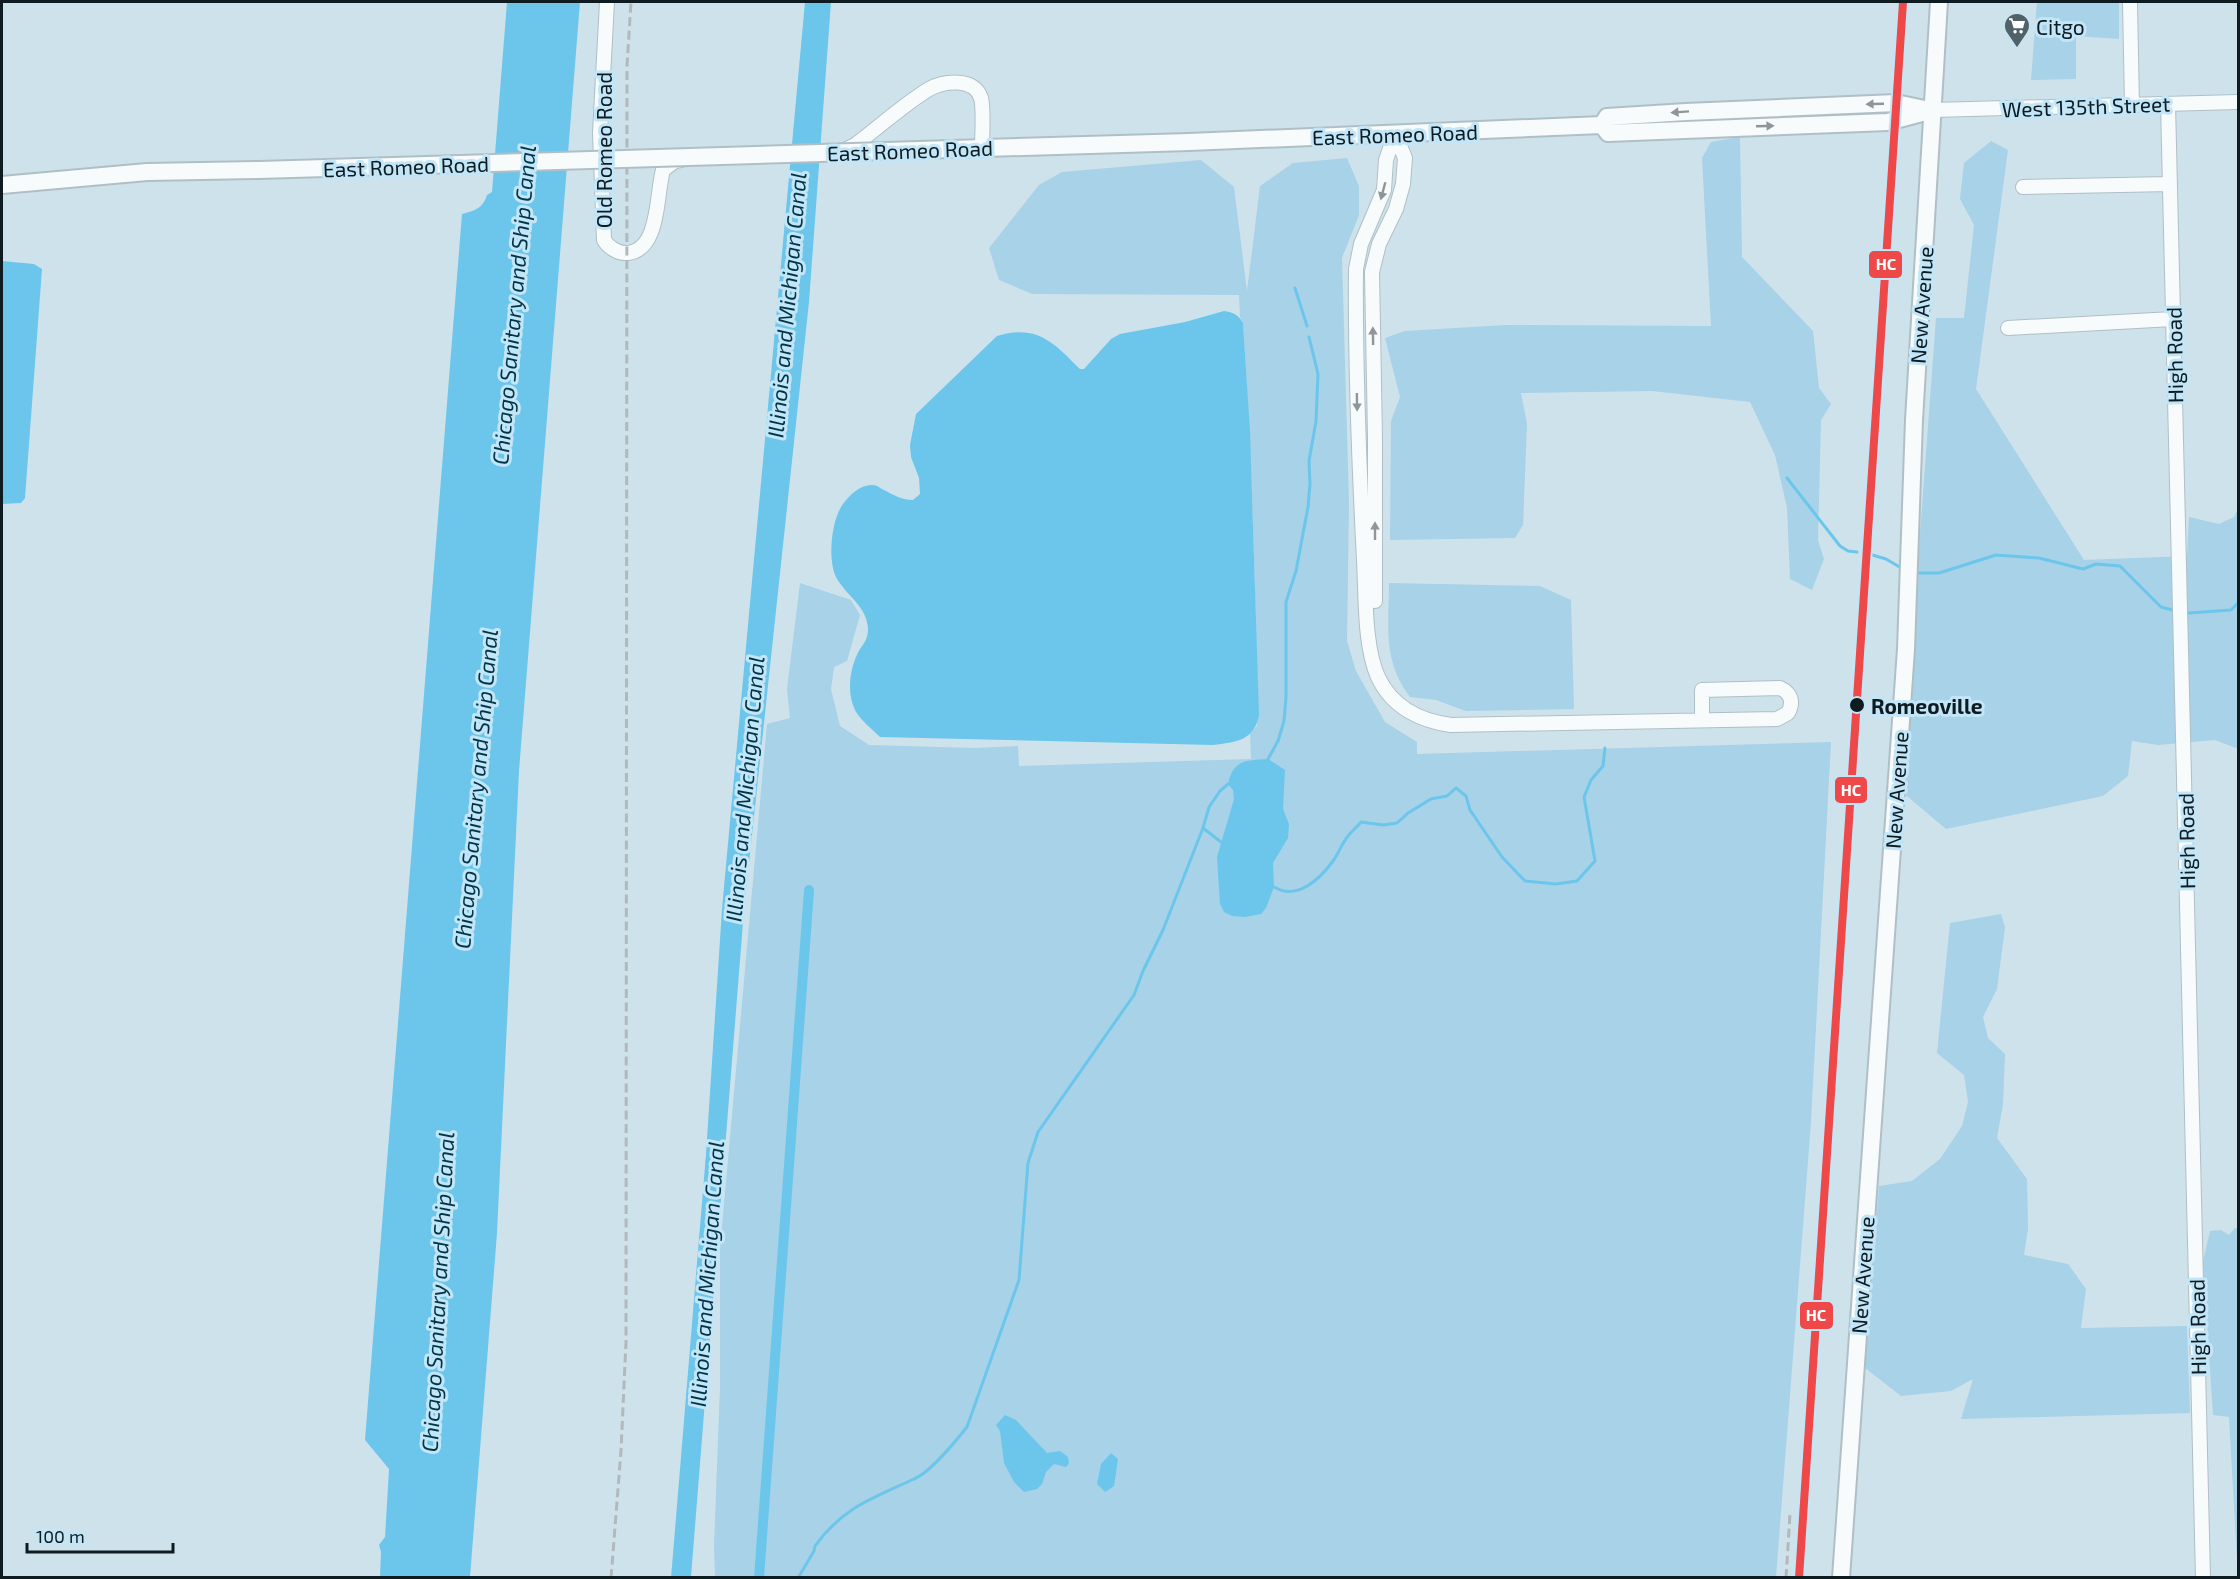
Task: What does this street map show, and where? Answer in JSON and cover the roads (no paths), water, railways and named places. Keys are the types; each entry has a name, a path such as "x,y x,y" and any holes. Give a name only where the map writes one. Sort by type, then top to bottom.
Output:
{"main road":[{"name":"New Avenue","path":"1841,1578 1906,649 1914,420 1939,2"},
{"name":"East Romeo Road","path":"2,185 147,172 982,148 1602,125 1608,133 1888,122 1933,110"}],"street":[{"name":"Old Romeo Road","path":"607,2 600,133 604,240 608,246 622,253 638,250 645,245 652,227 663,170 675,160 825,157 855,145 930,88 954,83 968,83 981,98 982,148"},
{"path":"2130,2 2132,106"},
{"name":"West 135th Street","path":"1933,110 2238,102"},
{"name":"High Road","path":"2168,104 2203,1578"},
{"path":"1395,134 1386,160 1384,190 1361,244 1356,269 1358,447 1368,639 1378,677 1389,695 1415,716 1438,723 1777,718 1788,713 1792,703 1791,698 1785,690 1780,688 1702,690 1702,719"},
{"path":"2023,188 2170,184"},
{"path":"2008,328 2173,320"}],"water":[{"name":"Chicago Sanitary and Ship Canal","path":"507,2 580,2 519,771 497,1233 470,1577 380,1577 379,1545 385,1537 389,1469 365,1440 462,214 478,208 492,192"},
{"name":"Illinois and Michigan Canal","path":"805,2 831,2 809,302 744,910 691,1577 671,1578 706,1154 722,909"},
{"path":"2,261 34,264 42,269 25,498 21,503 2,504"},
{"path":"1224,311 1235,314 1243,323 1250,431 1259,715 1253,730 1243,739 1213,745 880,737 857,714 852,703 850,687 852,671 866,640 868,628 864,614 841,585 834,572 831,552 833,530 839,511 846,501 852,494 867,485 877,486 906,499 913,500 920,494 919,478 911,457 910,445 916,414 997,336 1023,332 1034,334 1052,344 1080,369 1084,369 1111,339 1120,334 1185,322"},
{"path":"1268,759 1285,770 1283,809 1289,824 1288,838 1273,863 1274,887 1266,908 1261,914 1245,917 1232,916 1224,912 1220,904 1217,857 1234,799 1233,790 1228,784 1237,766 1247,761"},
{"path":"1005,1415 1016,1420 1047,1453 1060,1451 1068,1457 1069,1463 1066,1467 1054,1464 1046,1472 1042,1484 1037,1489 1024,1492 1014,1482 1004,1463 1000,1431 996,1425"},
{"path":"1111,1453 1118,1459 1114,1486 1105,1492 1097,1484 1101,1464"}],"waterway":[{"path":"1295,288 1307,326"},
{"path":"1268,759 1278,741 1284,721 1286,602 1296,571 1308,507 1309,461 1316,421 1318,374 1309,337"},
{"path":"1787,478 1840,546 1848,551 1857,552"},
{"path":"1869,554 1886,559 1903,569"},
{"path":"1917,573 1939,573 1996,555 2039,558 2083,569 2096,564 2120,566 2161,607 2176,613"},
{"path":"2189,613 2231,610 2238,603"},
{"path":"1274,887 1283,891 1299,890 1315,881 1328,868 1346,839 1361,822 1383,825 1397,823 1408,813 1431,799 1447,796 1456,788 1466,796 1470,810 1502,857 1525,881 1556,884 1577,881 1595,861 1584,797 1591,780 1603,766 1605,748"},
{"path":"798,1578 815,1546 837,1522 872,1498 928,1470 967,1427 1019,1280 1028,1163 1038,1132 1134,995 1163,930 1209,807 1228,784"},
{"path":"1203,828 1221,842"},
{"path":"759,1578 809,890"}],"railway":[{"path":"611,1578 621,1451 626,1342 627,66 631,2"},
{"path":"1786,1578 1790,1514"}],"place":[{"name":"Citgo","path":"2017,49"},
{"name":"Romeoville","path":"1857,705"}]}
